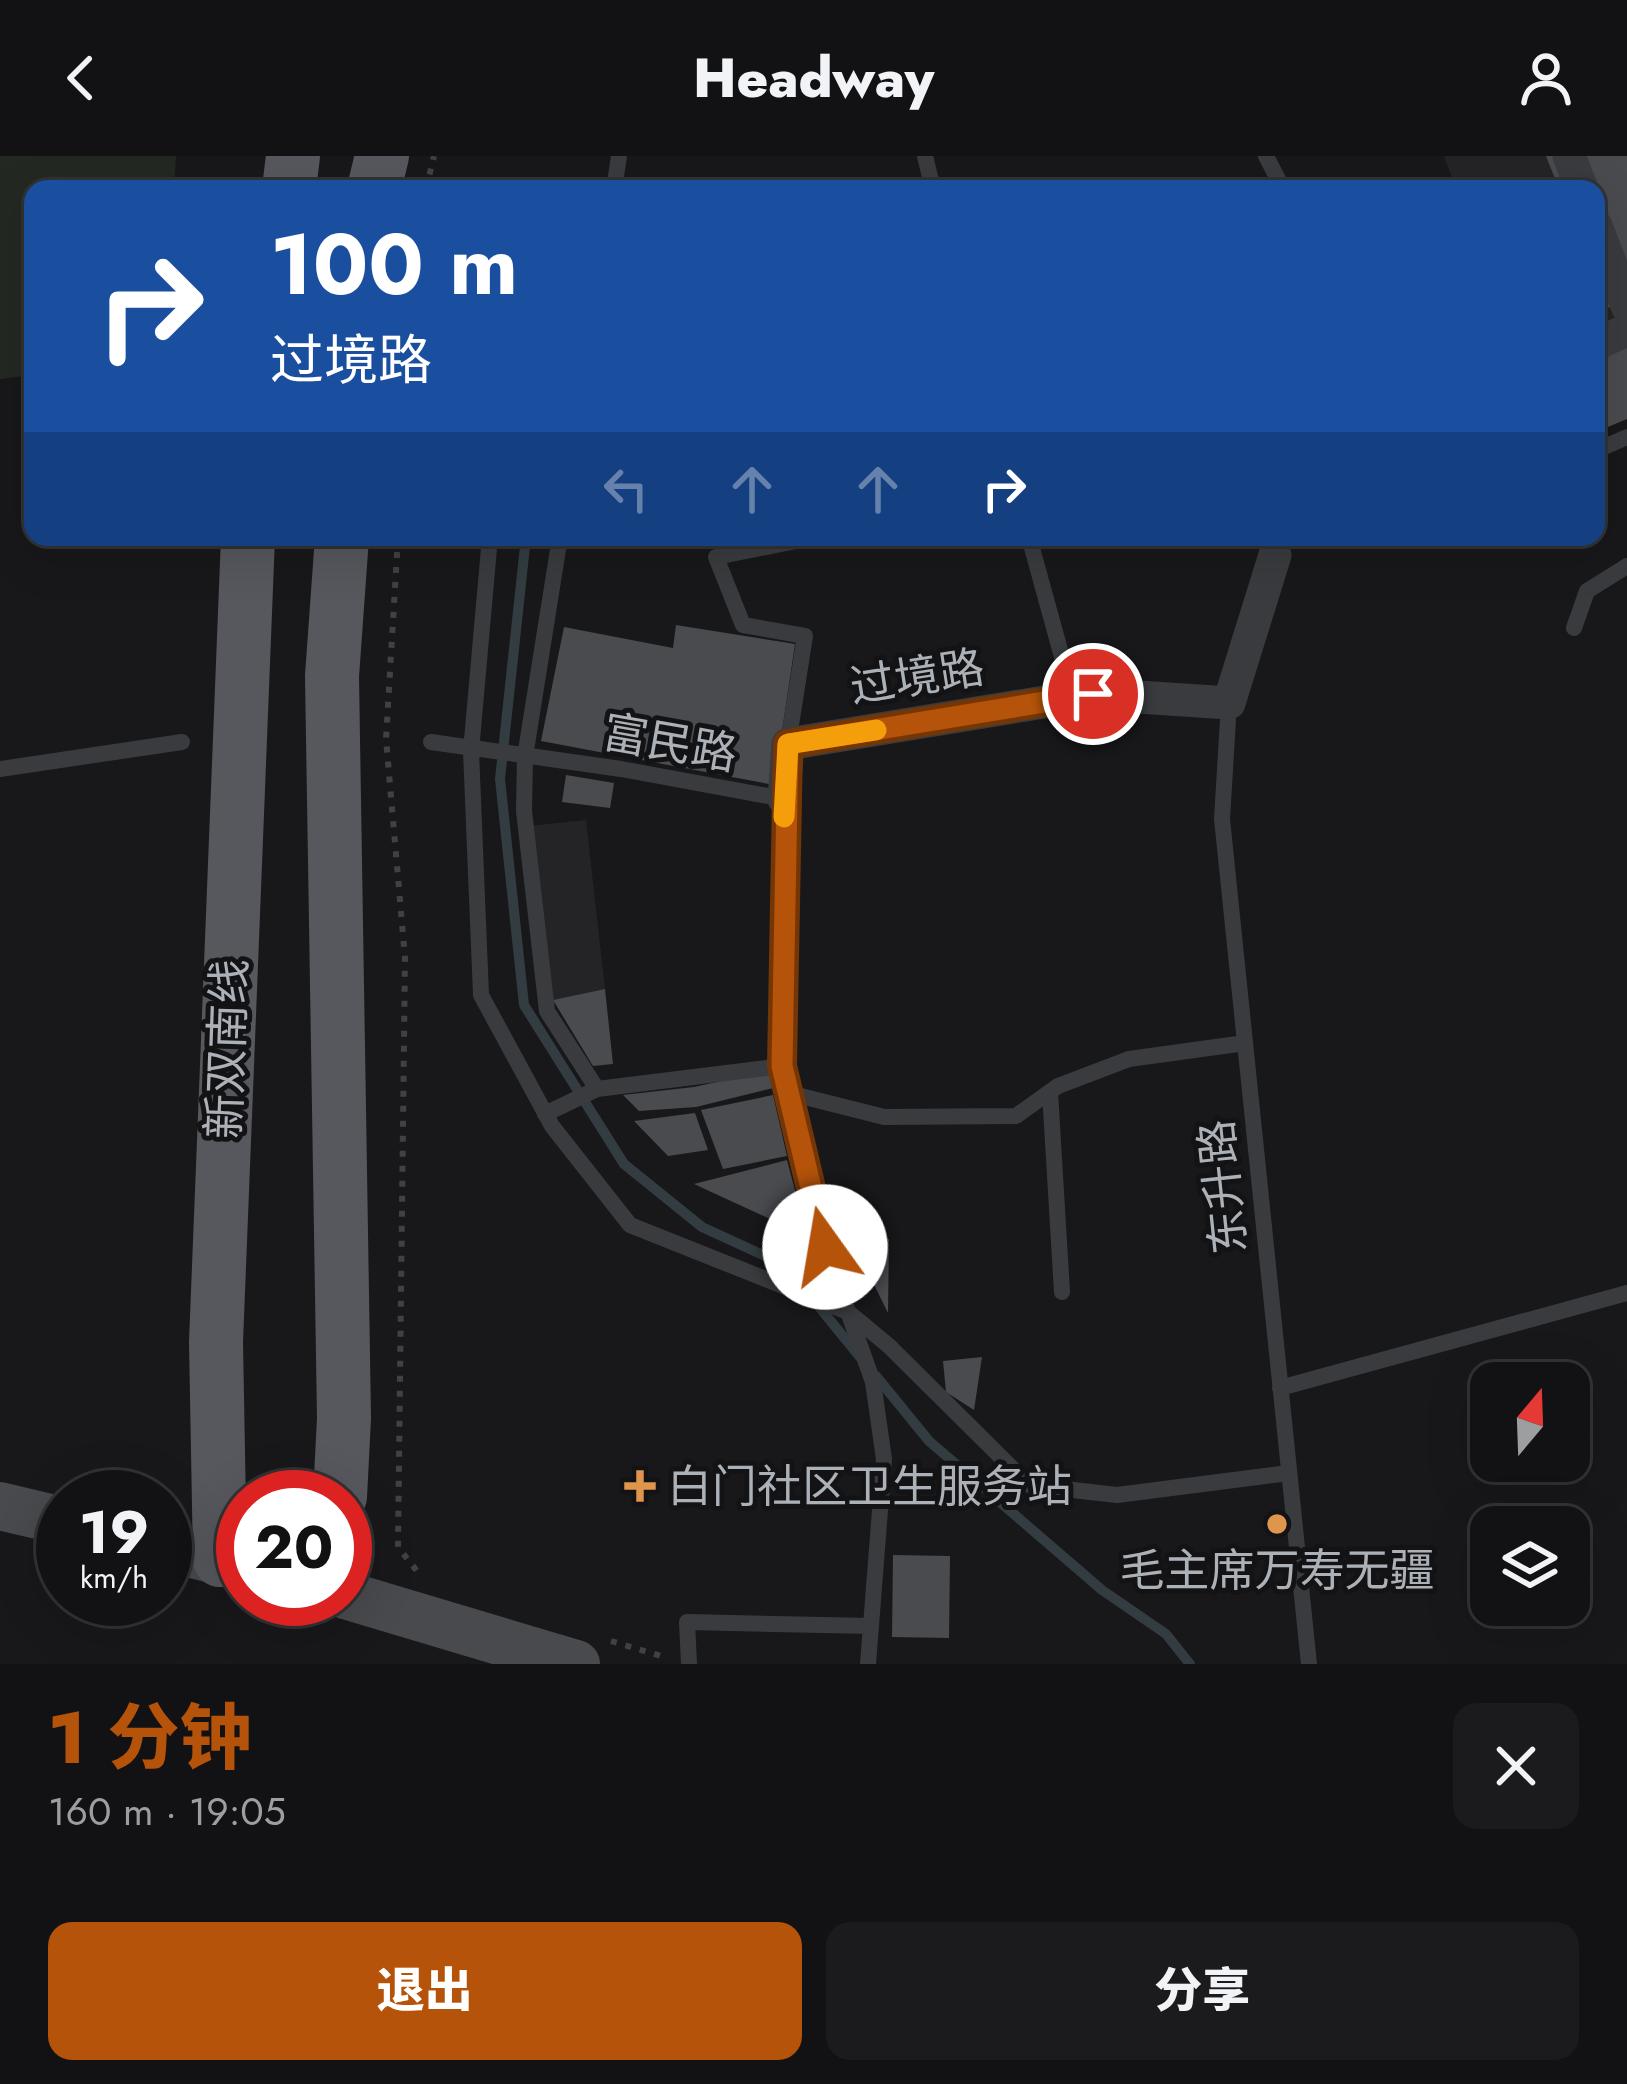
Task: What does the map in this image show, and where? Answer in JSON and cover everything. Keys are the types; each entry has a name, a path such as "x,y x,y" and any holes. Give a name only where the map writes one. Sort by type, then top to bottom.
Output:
{"main road":[{"name":"新双南线","path":"225,1470 216,1342 248,546"},
{"path":"341,546 332,676 341,1470"},
{"path":"0,1506 36,1515"},
{"path":"372,1601 589,1651"}],"street":[{"path":"1605,249 1627,306"},
{"path":"1229,703 1278,546"},
{"name":"过境路","path":"788,744 1093,694 1229,703"},
{"path":"784,799 788,744"}],"lane":[{"path":"489,546 475,751 482,995 551,1111 630,1225 848,1314 889,1346 1029,1485 1117,1495 1289,1473"},
{"path":"559,546 526,758 524,811 547,1011 597,1089"},
{"path":"769,546 716,556 743,625 805,636 788,744"},
{"path":"1030,546 1072,697"},
{"path":"1574,628 1587,591 1627,566"},
{"name":"东升路","path":"1229,703 1222,819 1309,1664"},
{"path":"0,769 182,742"},
{"name":"富民路","path":"431,742 621,769 784,799 782,1066 825,1247 873,1382 884,1459 871,1627"},
{"path":"789,1094 884,1117 1016,1116 1050,1092 1129,1058 1245,1043"},
{"path":"551,1111 597,1089 782,1066"},
{"path":"1050,1092 1062,1292"},
{"path":"1280,1388 1627,1293"},
{"path":"689,1664 687,1622 871,1627 868,1664"}],"path":[{"path":"397,546 386,740 405,958 398,1547 430,1587"},
{"path":"589,1651 689,1664"}],"shaded area":[{"path":"0,156 176,156 175,180 24,180 24,376 0,379"},
{"path":"1444,156 1627,156 1627,325 1605,334 1605,180 1453,180"},
{"path":"586,820 605,989 553,1000 529,826"}],"building":[{"path":"1546,156 1627,156 1627,300 1605,309 1605,180 1555,180"},
{"path":"1627,341 1627,419 1605,428 1605,350"},
{"path":"676,625 795,644 774,785 541,741 564,627 673,648"},
{"path":"566,775 614,783 610,808 562,802"},
{"path":"605,989 613,1064 593,1066 553,1000"},
{"path":"768,1071 773,1088 696,1107 639,1111 623,1095 694,1087"},
{"path":"773,1095 787,1156 723,1169 701,1110"},
{"path":"695,1113 708,1150 668,1156 634,1121"},
{"path":"787,1160 807,1236 694,1184"},
{"path":"851,1238 889,1239 888,1313"},
{"path":"982,1357 974,1410 946,1392 943,1361"},
{"path":"893,1555 950,1556 949,1638 892,1637"}],"waterway":[{"path":"525,546 500,779 524,1005 624,1164 702,1227 785,1265 860,1357"},
{"path":"876,1376 929,1441 1102,1590 1166,1634 1190,1664"}],"slow traffic":[{"path":"784,817 788,744 876,730"}],"place":[{"name":"白门社区卫生服务站","path":"640,1486"},
{"name":"毛主席万寿无疆","path":"1277,1524"}],"route":[{"path":"825,1247 782,1066 788,744 1093,694"}]}
